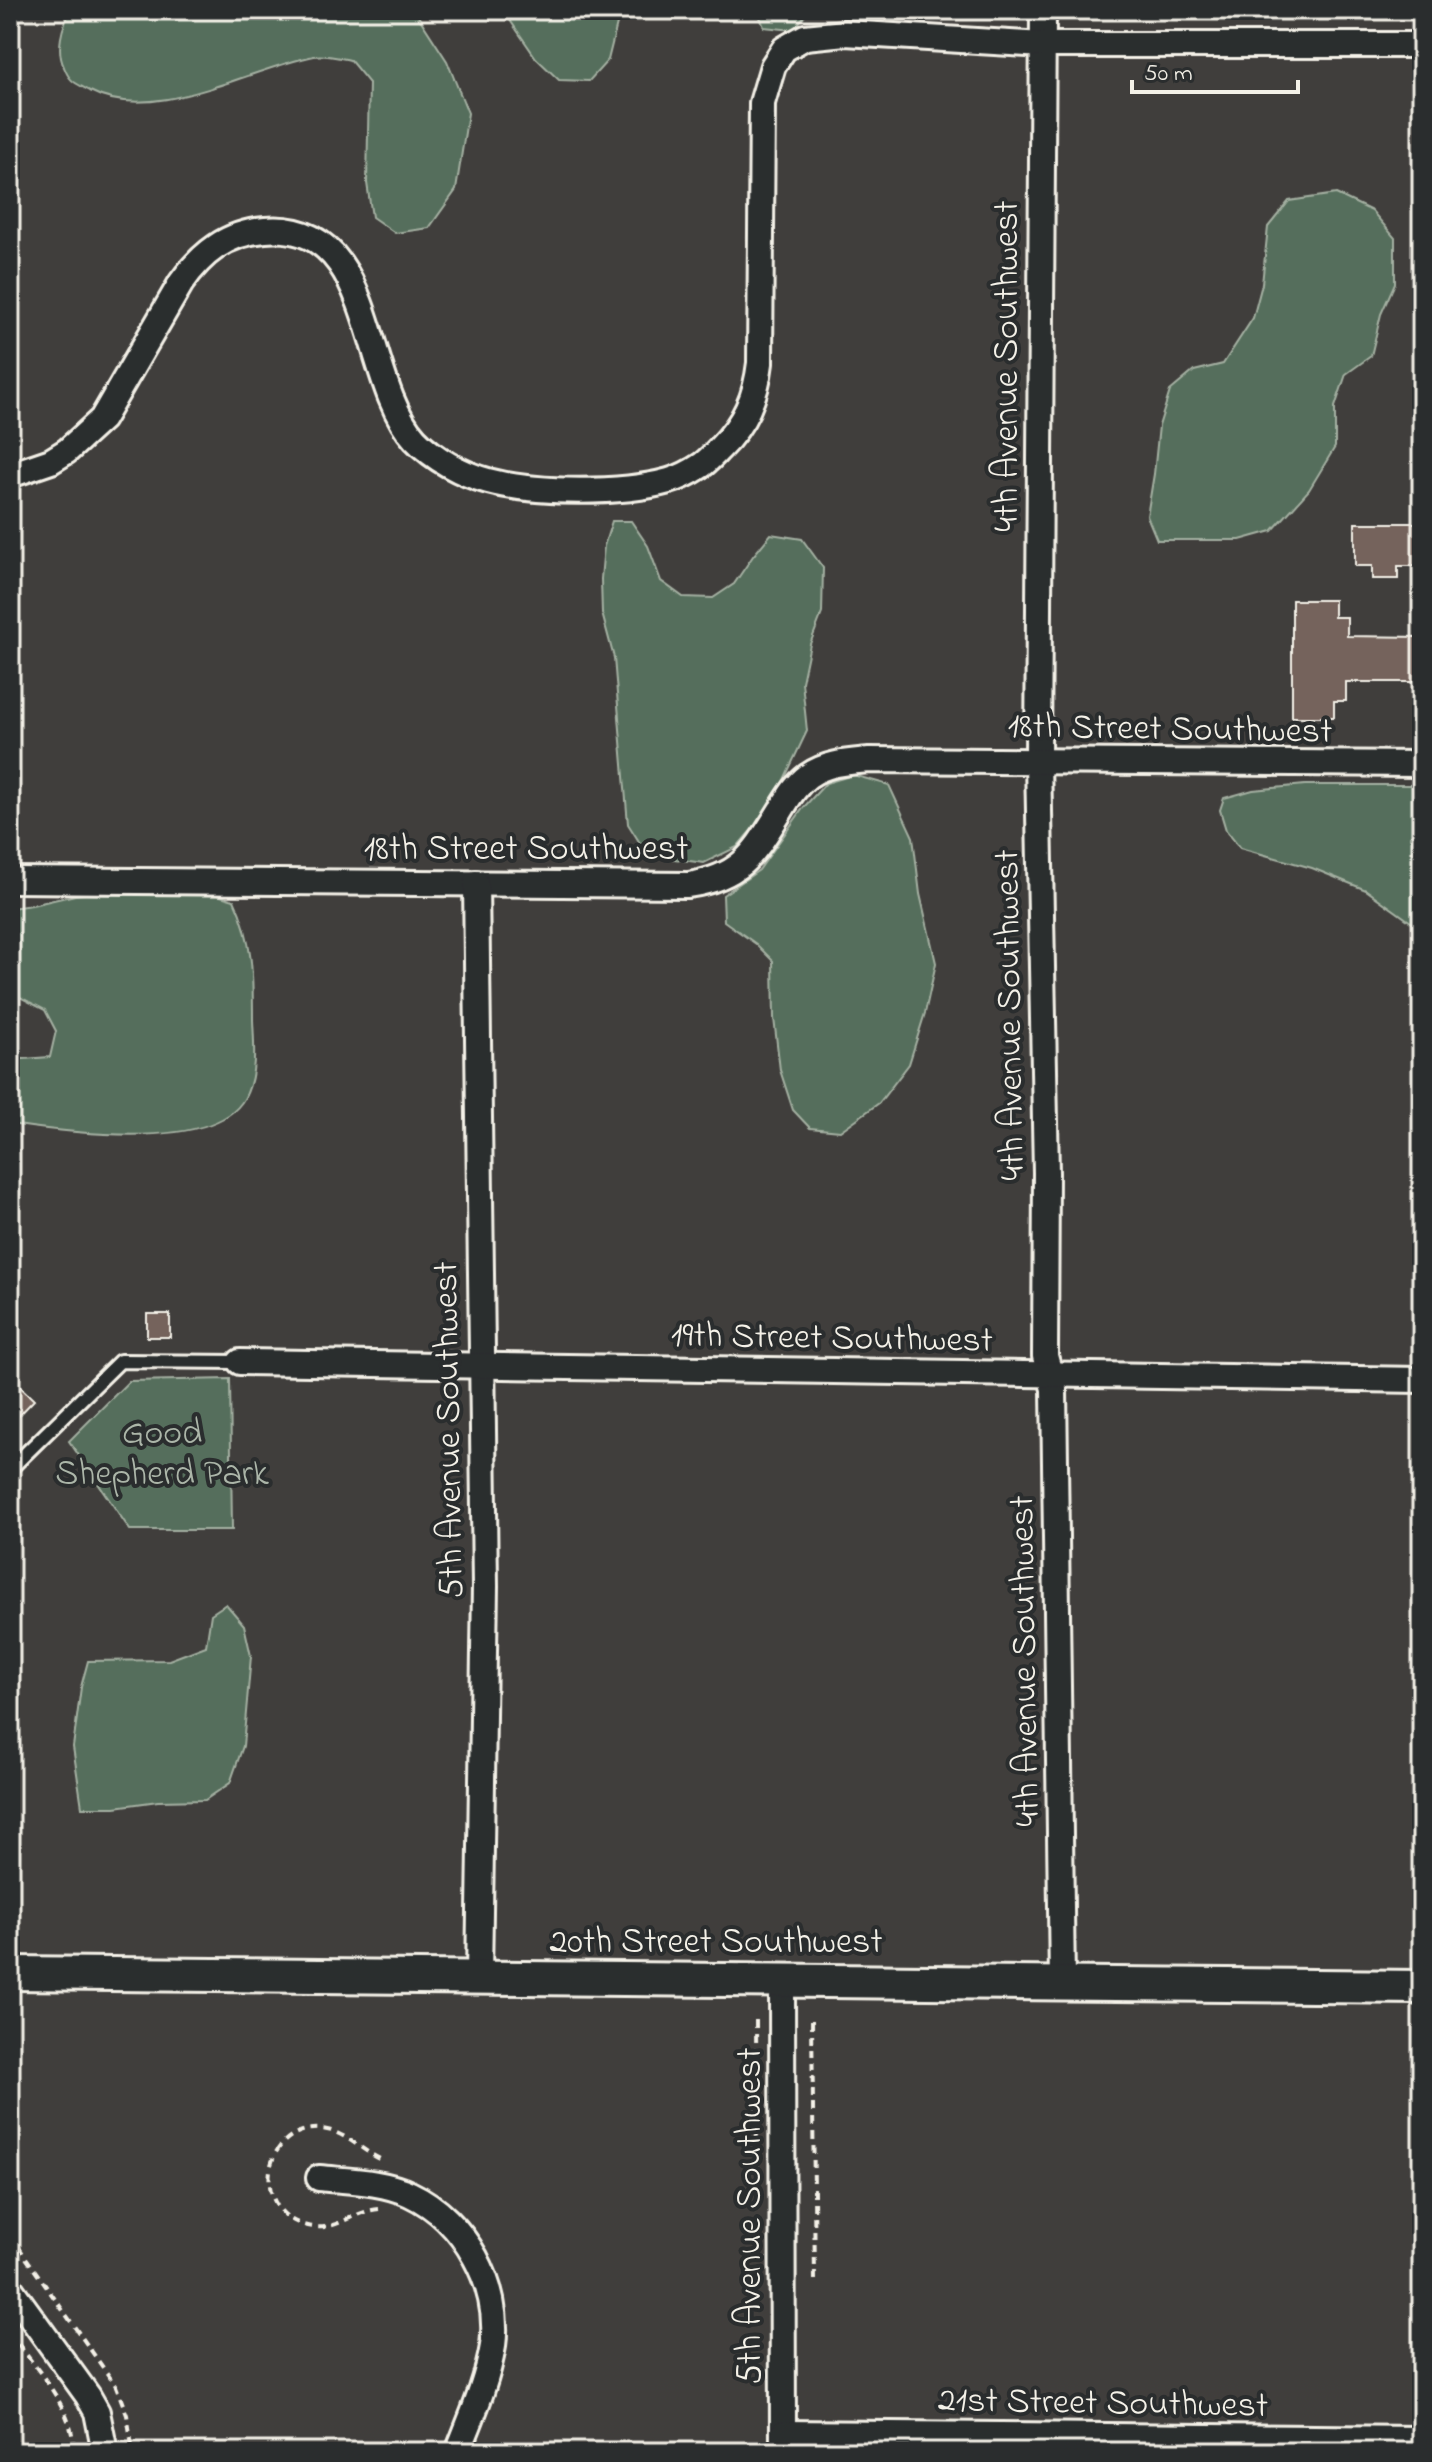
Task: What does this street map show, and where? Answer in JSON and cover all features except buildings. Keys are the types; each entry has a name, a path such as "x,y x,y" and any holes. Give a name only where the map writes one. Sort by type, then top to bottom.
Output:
{"street":[{"name":"4th Avenue Southwest","path":"1044,10 1038,760 1046,1173 1045,1356 1055,1404 1062,1982"},
{"path":"10,475 51,461 67,451 102,419 196,262 221,242 245,233 271,229 296,232 335,256 360,299 385,386 397,414 415,439 444,463 486,481 531,489 638,487 672,480 705,463 735,434 757,389 760,363 762,103 773,66 784,49 805,37 845,33 1043,45 1422,45"},
{"name":"18th Street Southwest","path":"10,880 666,887 711,882 727,875 756,848 794,789 819,769 841,762 1038,760 1422,764"},
{"name":"5th Avenue Southwest","path":"476,883 485,1586 479,1977"},
{"name":"19th Street Southwest","path":"240,1362 1422,1380"},
{"name":"20th Street Southwest","path":"10,1973 1422,1987"},
{"name":"5th Avenue Southwest","path":"782,1980 783,2443"},
{"path":"319,2178 379,2185 422,2200 462,2237 482,2270 493,2314 493,2344 483,2385 458,2452"},
{"path":"10,2288 88,2396 97,2412 105,2452"},
{"name":"21st Street Southwest","path":"783,2443 1422,2439"}],"lane":[{"path":"10,1469 120,1361 240,1362"}],"path":[{"path":"812,2020 815,2280"},
{"path":"383,2160 333,2132 320,2129 304,2131 287,2139 278,2149 271,2163 271,2194 287,2217 313,2227 339,2223 366,2210 391,2212"},
{"path":"10,2235 116,2386 127,2415 133,2452"},
{"path":"10,2333 61,2406 70,2427 74,2452"}],"green space":[{"path":"72,10 420,10 418,16 447,61 468,113 456,190 429,228 395,233 372,217 367,183 369,83 350,60 314,56 171,98 142,102 115,100 77,84 66,72 60,46 65,23"},
{"path":"503,10 635,10 618,20 608,60 589,81 559,80 536,58"},
{"path":"757,10 809,10 793,30 764,27"},
{"path":"1336,194 1372,211 1395,238 1395,283 1381,314 1371,356 1346,374 1335,407 1335,447 1309,490 1272,531 1240,540 1157,540 1147,516 1159,426 1170,391 1194,371 1223,364 1253,318 1262,284 1268,227 1289,201"},
{"path":"612,521 631,521 648,546 661,581 683,597 713,598 734,584 771,534 802,539 823,568 822,613 810,644 802,682 807,731 771,807 737,847 704,863 667,858 640,843 628,824 614,658 602,613 604,546"},
{"path":"853,775 889,785 913,837 920,894 936,963 909,1064 879,1103 840,1131 810,1128 793,1110 780,1070 774,1018 773,961 756,944 724,921 723,895 759,870 804,807 826,783"},
{"path":"1305,785 1422,785 1422,930 1366,890 1312,868 1240,848 1226,830 1220,810 1224,798 1253,790"},
{"path":"126,890 204,891 234,900 245,929 252,973 254,1057 247,1093 232,1112 207,1125 175,1132 102,1134 10,1124 10,1060 50,1057 56,1031 45,1010 10,992 10,908 75,895"},
{"name":"Good Shepherd Park","path":"230,1379 232,1530 130,1530 69,1441 129,1381"},
{"path":"226,1604 244,1625 251,1656 243,1746 230,1783 205,1800 82,1807 73,1747 81,1687 88,1661 169,1660 206,1646 211,1614"}]}
